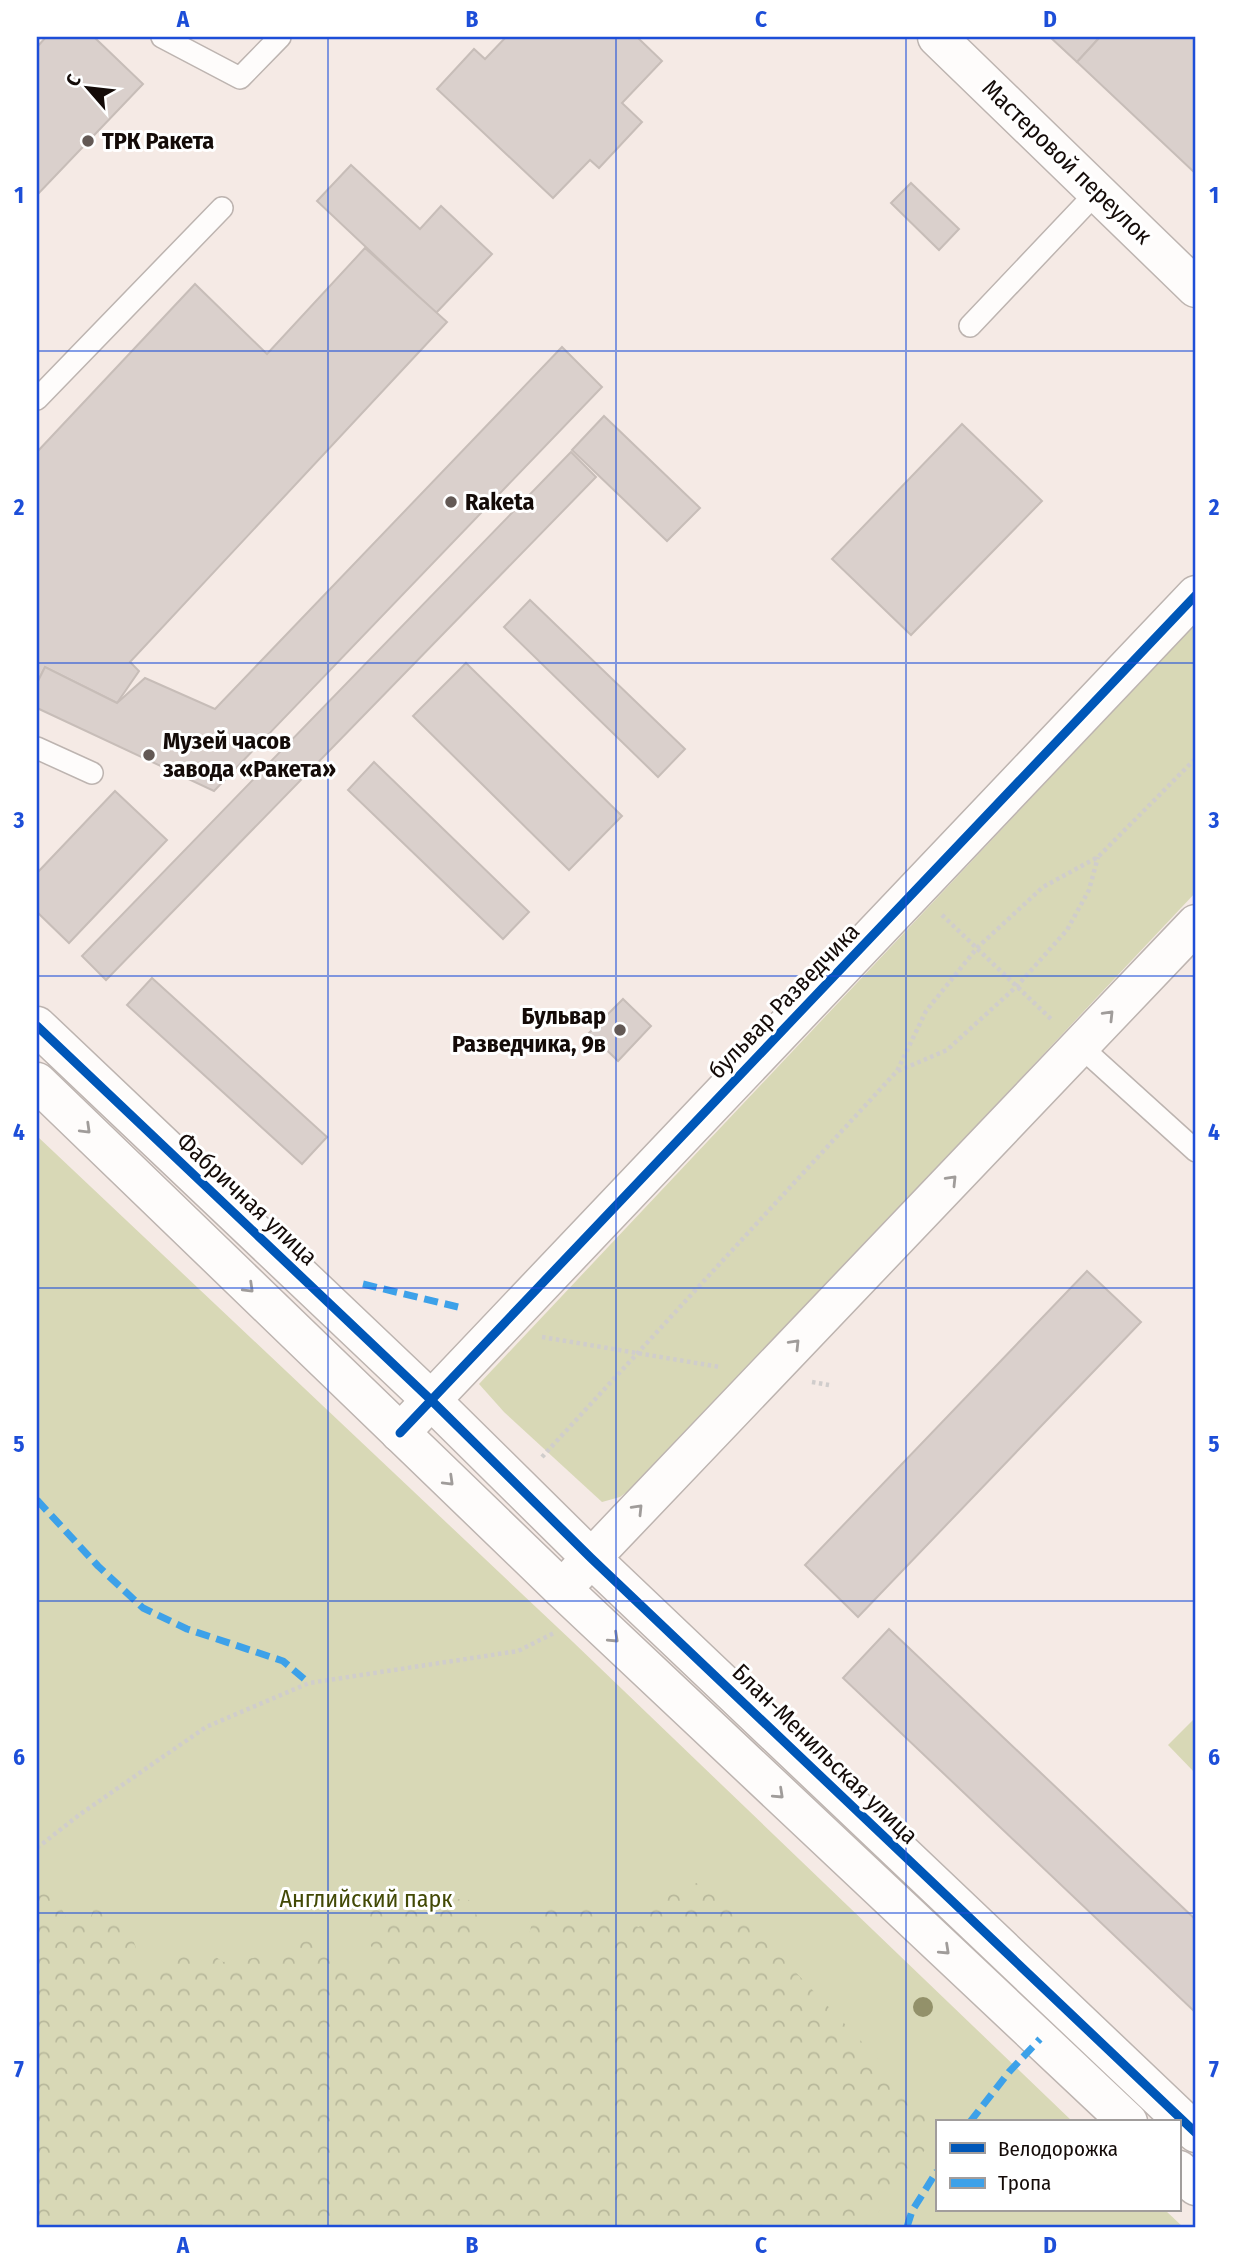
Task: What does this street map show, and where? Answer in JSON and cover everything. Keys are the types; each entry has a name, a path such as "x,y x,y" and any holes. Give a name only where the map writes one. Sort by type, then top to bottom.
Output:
{"street":[{"name":"Мастеровой переулок","path":"937,37 1196,288"},
{"name":"бульвар Разведчика","path":"400,1433 1196,595"},
{"path":"562,1589 1196,924"},
{"name":"Фабричная улица","path":"37,1026 431,1400"},
{"path":"37,1082 562,1589 1126,2120"},
{"name":"Блан-Менильская улица","path":"431,1400 591,1558 1196,2133"},
{"path":"1180,2171 1196,2186"}],"lane":[{"path":"162,37 240,78 280,37"},
{"path":"970,326 1097,191"},
{"path":"37,399 222,208"},
{"path":"37,747 92,773"},
{"path":"1080,1046 1196,1151"}],"path":[{"path":"542,1457 897,1071 926,1011 977,948 1043,887 1098,857 1196,758"},
{"path":"897,1071 947,1050 1017,986 1067,930 1089,890 1098,857"},
{"path":"916,891 1080,1046"},
{"path":"537,1336 723,1367"},
{"path":"37,1848 79,1815 206,1727 309,1683 518,1651 555,1633"}],"green space":[{"path":"1196,623 1196,892 643,1480 620,1497 602,1502 504,1412 479,1384"},
{"name":"Английский парк","path":"37,1136 573,1642 1071,2120 936,2120 936,2212 1167,2212 1183,2227 37,2227"},
{"path":"1196,1717 1196,1774 1168,1745"},
{"path":"45,1873 69,1924 88,1926 97,1898 120,1910 144,1974 159,1968 182,1947 206,1950 223,1962 253,1958 295,1942 325,1940 350,1967 381,1964 365,1935 372,1907 409,1895 469,1900 483,1928 509,1945 529,1935 536,1906 592,1899 602,1916 639,1927 664,1892 708,1880 898,2080 928,2107 927,2147 873,2219 872,2227 37,2227 37,1876"}],"building":[{"path":"46,37 94,37 143,84 37,195 37,47"},
{"path":"506,37 637,37 662,61 622,103 642,122 599,168 590,160 553,198 437,89 474,49 485,59"},
{"path":"1050,37 1100,37 1077,62"},
{"path":"1100,37 1196,37 1196,174 1077,62"},
{"path":"351,165 420,229 441,206 492,254 436,313 317,201"},
{"path":"911,183 959,229 939,250 891,203"},
{"path":"365,248 447,322 130,662 139,671 117,703 45,667 37,683 37,452 195,284 267,354"},
{"path":"562,347 602,387 214,791 37,708 37,683 45,667 117,703 145,678 215,709"},
{"path":"604,416 700,508 667,541 572,450"},
{"path":"962,424 1042,501 911,635 832,559"},
{"path":"571,452 596,477 106,980 82,956"},
{"path":"530,600 685,749 658,777 504,627"},
{"path":"466,663 622,816 569,870 413,716"},
{"path":"374,762 529,912 503,939 348,790"},
{"path":"115,791 167,840 69,943 37,912 37,873"},
{"path":"152,978 327,1137 302,1164 127,1005"},
{"name":"Бульвар Разведчика, 9в","path":"623,999 651,1026 618,1061 589,1033"},
{"path":"1087,1271 1141,1322 858,1617 805,1565"},
{"path":"889,1629 1196,1920 1196,2013 843,1678"}],"marked path":[{"path":"363,1284 458,1307"},
{"path":"37,1500 98,1566 143,1608 187,1629 283,1661 309,1683"},
{"path":"972,2120 1009,2072 1040,2039"},
{"path":"907,2227 912,2211 936,2173"}],"cycle path":[{"path":"400,1433 1196,595"},
{"path":"37,1026 1196,2133"}],"place":[{"name":"ТРК Ракета","path":"88,141"},
{"name":"Raketa","path":"451,502"},
{"name":"Музей часов завода «Ракета»","path":"149,755"},
{"name":"Бульвар Разведчика, 9в","path":"620,1030"}]}
